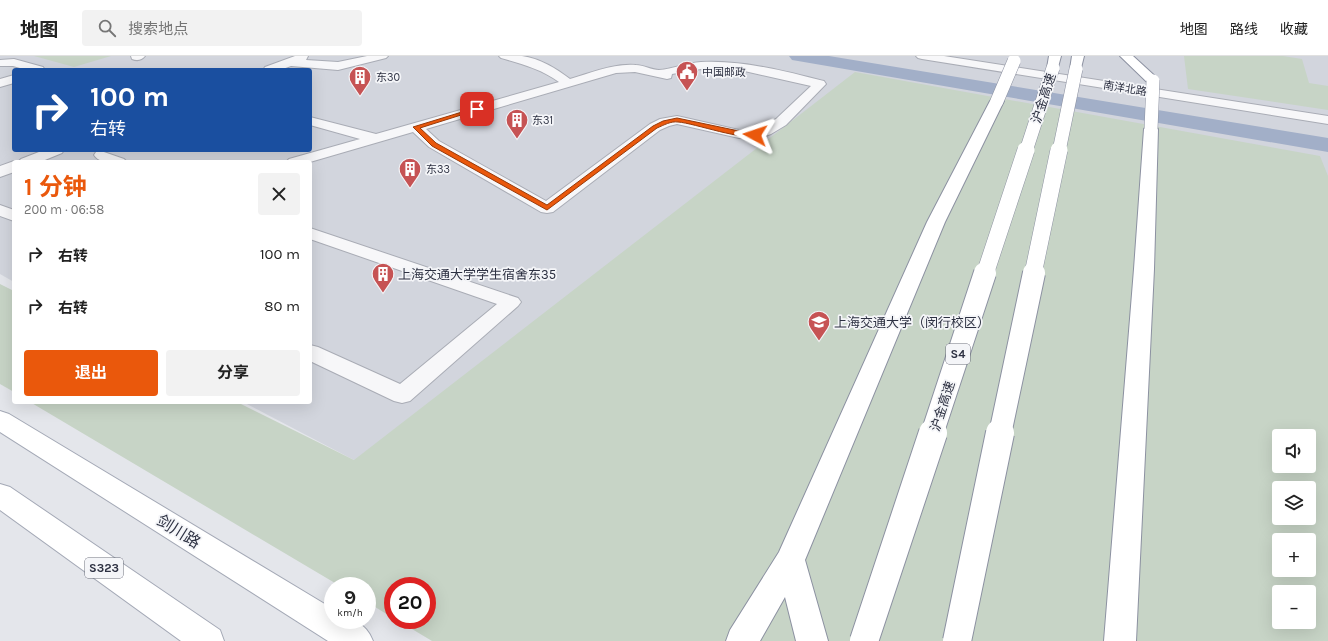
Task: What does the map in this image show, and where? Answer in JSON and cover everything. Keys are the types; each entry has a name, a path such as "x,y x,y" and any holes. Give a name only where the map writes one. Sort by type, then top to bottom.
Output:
{"main road":[{"path":"1120,641 1144,269 1153,81 1126,56"},
{"path":"742,641 790,560 936,222 997,101 1015,58"},
{"name":"沪金高速","path":"864,641 1054,62"},
{"name":"沪金高速","path":"957,641 1077,63"},
{"name":"剑川路","path":"0,420 357,641"},
{"name":"S323","path":"0,495 208,641"},
{"path":"790,560 812,641"}],"lane":[{"path":"274,68 306,56"},
{"path":"289,62 338,66 382,56"},
{"path":"505,56 536,64 553,72 568,83"},
{"name":"南洋北路","path":"922,56 1328,120"},
{"path":"0,63 14,62 33,68"},
{"path":"301,160 568,83 615,70 635,68 661,69 725,64 776,73 820,84 781,122 766,131 755,135 740,134 677,120 665,122 655,127 547,208 434,144 416,127"},
{"path":"0,83 12,80"},
{"path":"312,122 375,139"},
{"path":"31,160 52,152"},
{"path":"101,155 114,160"},
{"path":"0,172 12,167"},
{"path":"0,210 12,215"},
{"path":"312,234 511,302 402,395 312,353"}],"shaded area":[{"name":"上海交通大学（闵行校区）","path":"0,56 1328,56 1328,641 354,460 247,404 312,404 312,160 12,160 12,281 0,274"}],"green space":[{"path":"34,56 111,56 74,67"},
{"path":"1184,56 1283,56 1302,59 1309,83 1328,86 1328,110 1188,89"},
{"name":"上海交通大学（闵行校区）","path":"855,72 1320,156 1328,176 1328,641 432,641 412,629 436,629 436,577 384,577 384,612 376,608 376,577 325,577 33,404 241,404 354,460"},
{"path":"0,284 12,290 12,391 0,384"}],"waterway":[{"path":"798,56 1328,145"}],"place":[{"name":"中国邮政","path":"687,92"},
{"name":"东30","path":"360,96"},
{"name":"东31","path":"517,140"},
{"name":"东33","path":"410,188"},
{"name":"上海交通大学学生宿舍东35","path":"383,294"},
{"name":"上海交通大学（闵行校区）","path":"819,342"}],"route":[{"path":"477,109 416,127 434,144 547,208 655,127 665,122 677,120 740,134 755,135"}]}
